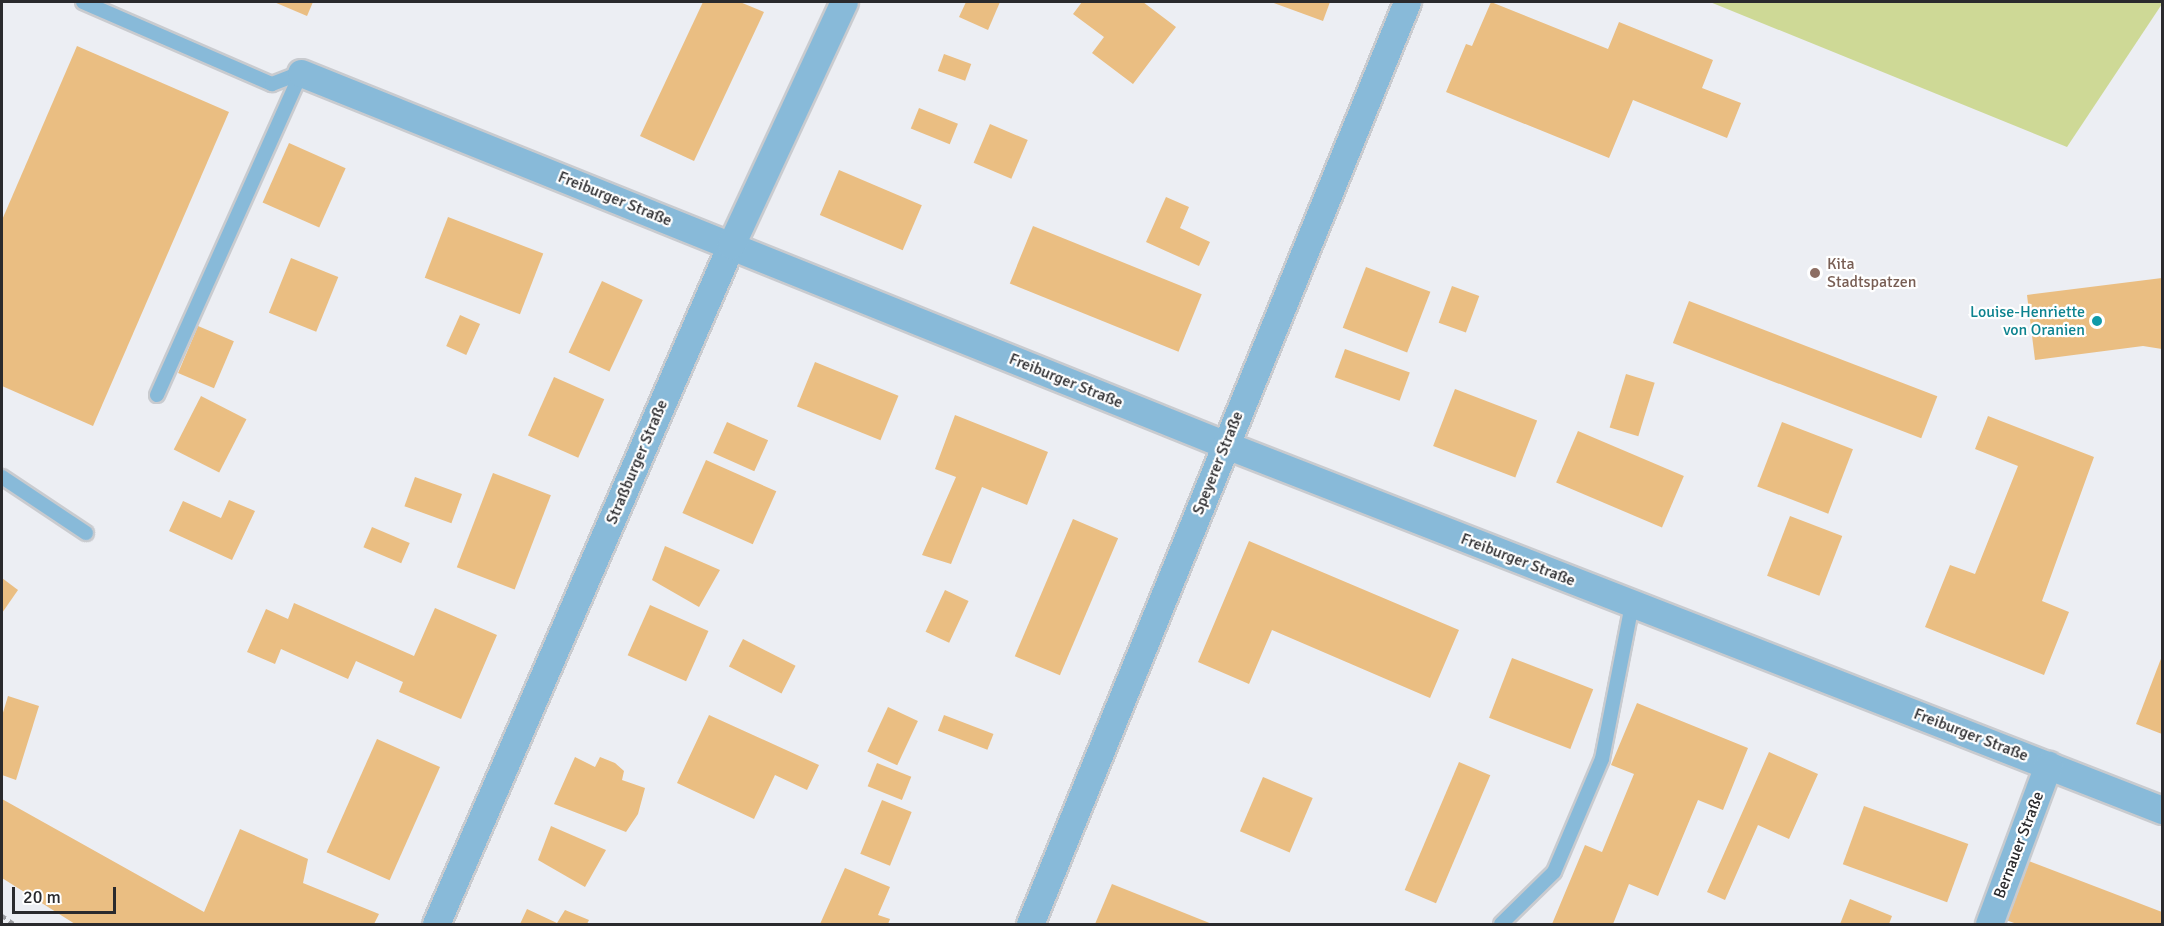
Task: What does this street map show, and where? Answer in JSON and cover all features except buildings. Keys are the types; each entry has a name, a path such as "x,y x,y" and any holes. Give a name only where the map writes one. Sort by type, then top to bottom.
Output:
{"street":[{"name":"Straßburger Straße","path":"436,924 731,245 844,2"},
{"name":"Speyerer Straße","path":"1030,924 1407,2"},
{"name":"Freiburger Straße","path":"301,73 1226,445 2163,810"},
{"name":"Bernauer Straße","path":"1989,924 2048,765"}],"lane":[{"path":"83,2 272,84 301,73"},
{"path":"157,395 301,73"},
{"path":"2,477 86,533"},
{"path":"1501,924 1554,872 1602,759 1632,604"}],"path":[{"path":"2,916 14,924"}],"green space":[{"path":"1710,2 2162,2 2162,4 2067,147"}],"place":[{"name":"Kita Stadtspatzen","path":"1815,273"},
{"name":"Louise-Henriette von Oranien","path":"2097,321"}]}
